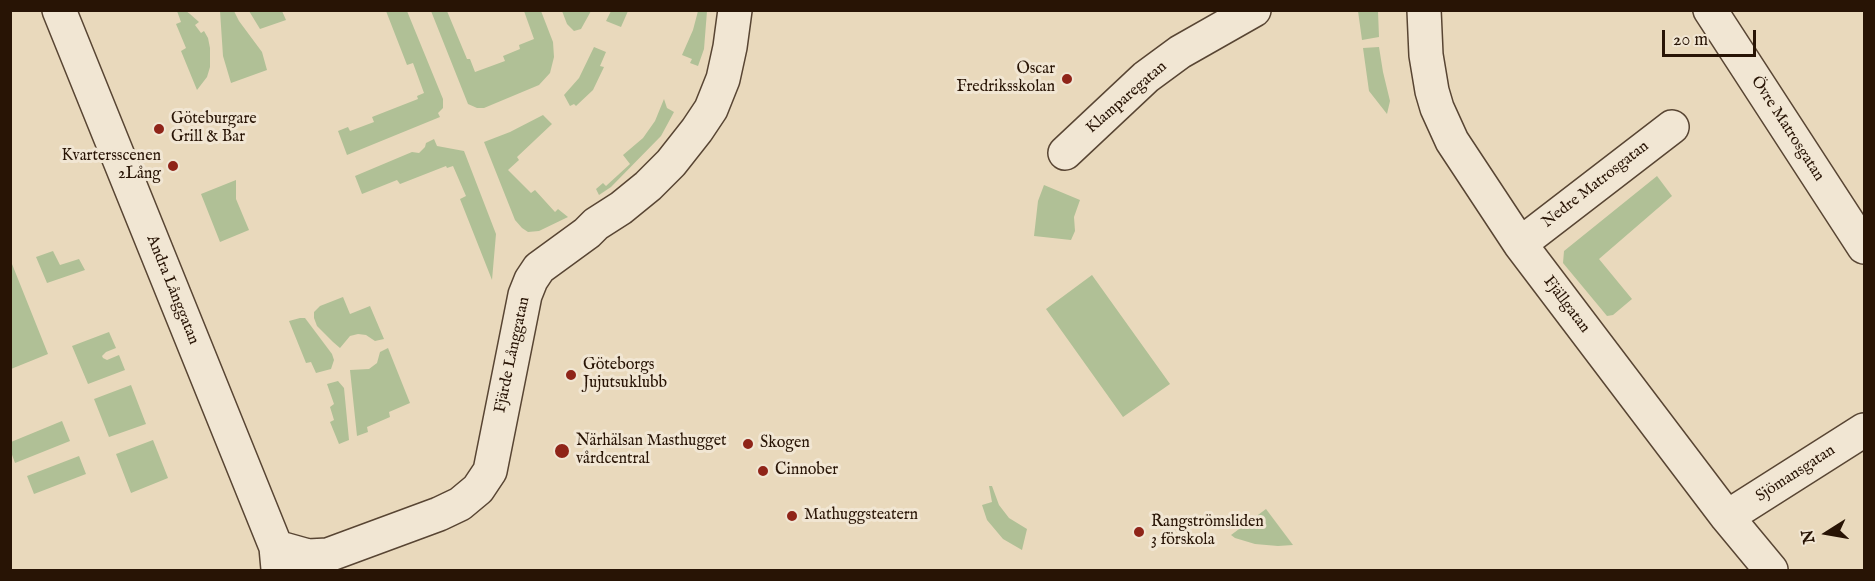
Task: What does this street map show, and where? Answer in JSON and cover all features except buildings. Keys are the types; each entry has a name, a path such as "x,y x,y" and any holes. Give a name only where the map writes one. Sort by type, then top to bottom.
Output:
{"street":[{"name":"Andra Långgatan","path":"59,10 277,559"},
{"name":"Fjärde Långgatan","path":"277,559 328,555 439,514 460,504 478,489 490,471 520,318 531,280 539,268 648,186 671,163 698,130 711,109 723,79 735,10"},
{"name":"Klamparegatan","path":"1065,153 1146,77 1180,52 1254,10"},
{"name":"Fjällgatan","path":"1424,10 1426,55 1432,91 1440,116 1452,141 1520,244 1727,517 1771,570"},
{"name":"Övre Matrosgatan","path":"1710,10 1864,247"},
{"name":"Nedre Matrosgatan","path":"1520,244 1672,127"},
{"name":"Sjömansgatan","path":"1727,517 1864,430"}],"green space":[{"path":"177,11 186,11 190,14 199,22 195,25 201,33 204,31 208,38 210,67 207,77 197,90 181,51 186,48 176,24 181,22"},
{"path":"220,11 234,11 262,52 267,70 231,83 223,56"},
{"path":"249,11 282,11 286,20 260,29"},
{"path":"386,11 407,11 443,99 443,108 438,113 440,117 347,155 338,131 348,127 350,131 374,122 372,117 418,99 417,96 424,93 413,63 407,65"},
{"path":"431,11 447,11 467,59 470,59 475,72 505,61 503,56 520,49 519,45 534,39 524,11 541,11 553,42 554,57 550,73 539,85 484,108 468,104"},
{"path":"562,11 591,11 581,29 574,31 567,24"},
{"path":"611,11 628,11 621,27 606,21"},
{"path":"698,11 707,11 704,49 698,66 690,63 692,59 682,55"},
{"path":"1358,11 1378,11 1379,37 1362,40"},
{"path":"594,47 606,52 600,66 604,67 593,90 576,106 574,104 570,106 564,95 579,78"},
{"path":"1379,47 1390,101 1387,114 1369,91 1363,48"},
{"path":"664,99 667,108 674,112 661,136 611,187 599,195 596,189 603,183 606,186 630,164 623,155 643,138 655,121"},
{"path":"543,115 552,124 517,157 519,160 508,170 531,193 535,190 555,212 558,209 568,217 539,231 528,232 515,220 484,142"},
{"path":"434,139 437,146 464,151 496,234 492,280 460,199 466,196 453,166 447,168 446,166 400,184 397,180 362,194 355,176 412,152 419,153 426,143"},
{"path":"1657,176 1672,196 1599,259 1632,299 1613,315 1607,316 1563,263 1564,251"},
{"path":"236,180 236,199 249,230 220,242 201,194"},
{"path":"1044,185 1080,200 1074,217 1075,231 1071,240 1034,236 1038,201"},
{"path":"53,251 60,265 79,259 85,270 47,283 36,257"},
{"path":"10,259 48,354 11,369 10,369"},
{"path":"1092,275 1170,384 1123,417 1046,309"},
{"path":"343,297 350,314 370,306 384,339 375,341 366,335 358,334 350,336 340,348 317,326 314,312 320,306"},
{"path":"305,318 332,354 334,360 331,369 316,373 311,362 306,363 289,321"},
{"path":"109,332 116,348 102,356 107,360 119,355 125,370 88,384 72,346"},
{"path":"388,348 410,403 389,412 390,417 367,427 368,432 357,436 350,370 369,369 377,363 380,352"},
{"path":"338,381 344,388 349,440 339,444 330,422 334,420 330,407 334,404 327,384"},
{"path":"131,385 146,424 109,437 94,399"},
{"path":"62,421 70,441 15,463 11,452 11,442"},
{"path":"153,440 168,478 131,493 116,454"},
{"path":"79,456 86,474 34,494 27,476"},
{"path":"989,486 992,486 999,505 1009,518 1027,529 1022,550 1003,539 987,520 982,505 992,502"},
{"path":"1266,509 1293,545 1255,544 1231,535"}],"place":[{"name":"Oscar Fredriksskolan","path":"1067,79"},
{"name":"Göteburgare Grill & Bar","path":"159,129"},
{"name":"Kvartersscenen 2Lång","path":"173,166"},
{"name":"Göteborgs Jujutsuklubb","path":"571,375"},
{"name":"Skogen","path":"748,444"},
{"name":"Närhälsan Masthugget vårdcentral","path":"562,451"},
{"name":"Cinnober","path":"763,471"},
{"name":"Mathuggsteatern","path":"792,516"},
{"name":"Rangströmsliden 3 förskola","path":"1139,532"}]}
